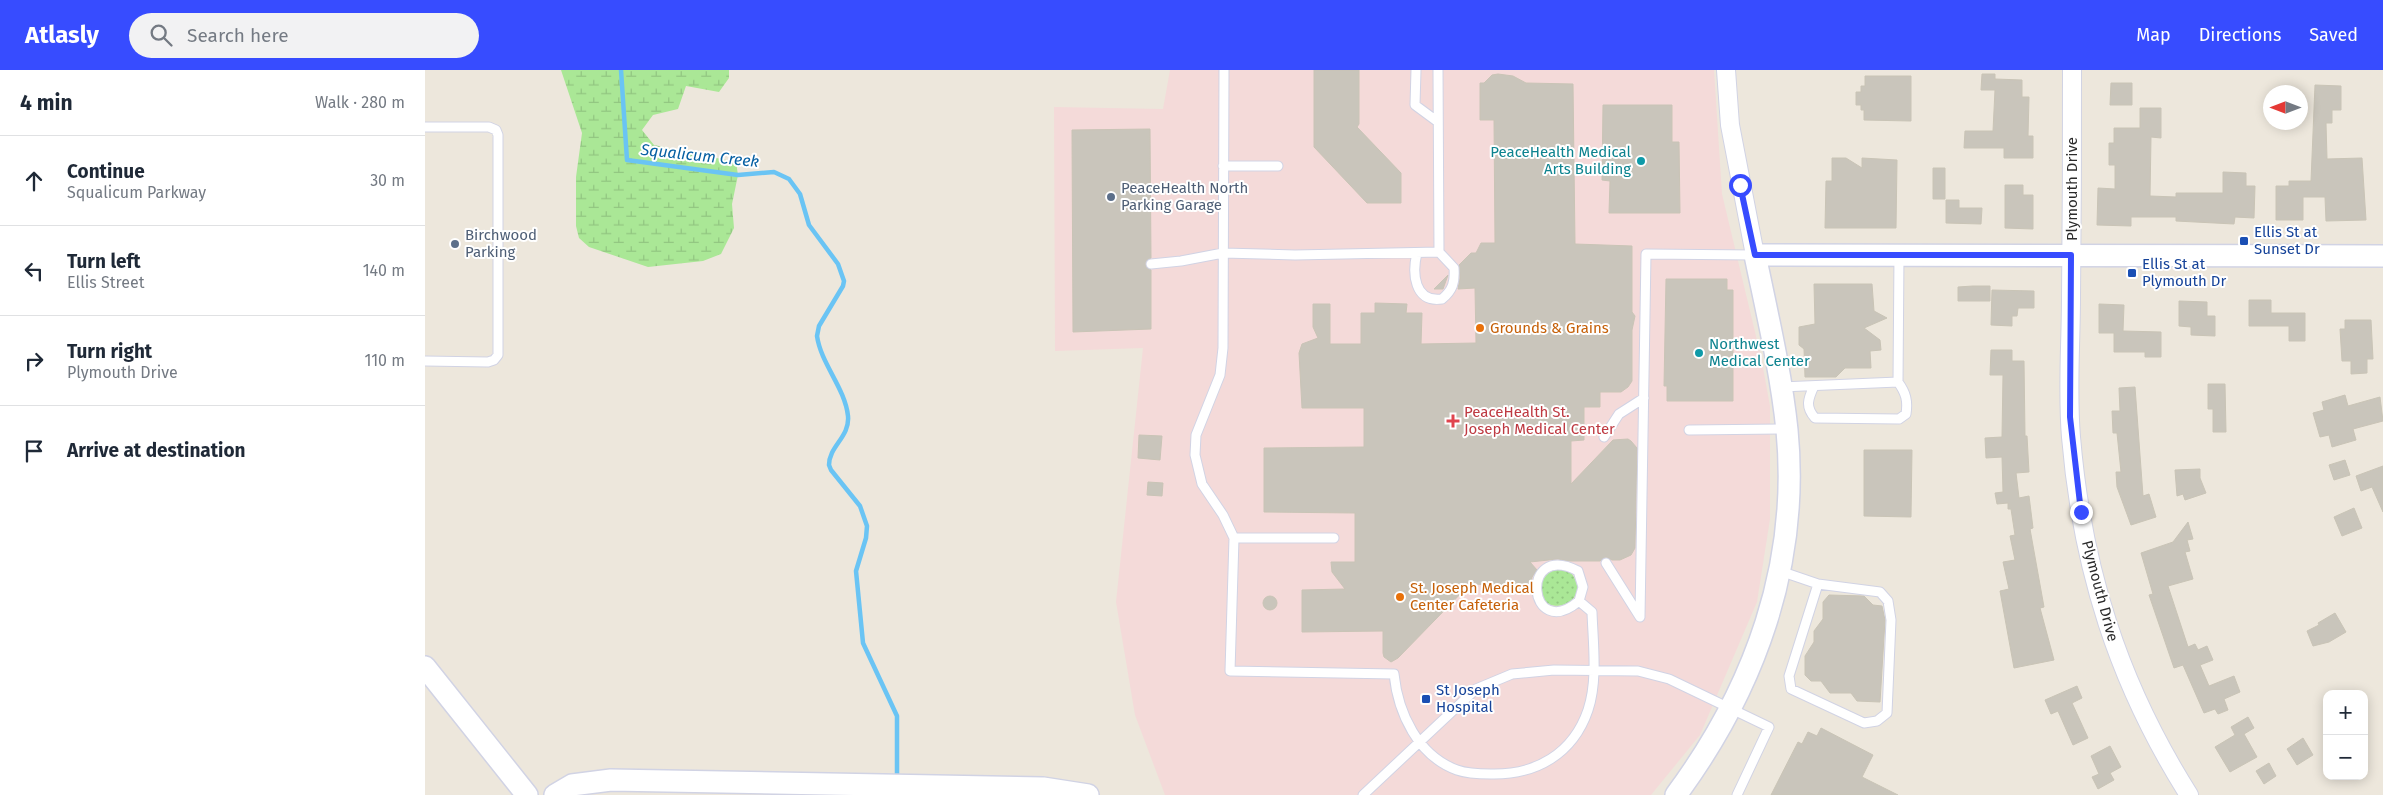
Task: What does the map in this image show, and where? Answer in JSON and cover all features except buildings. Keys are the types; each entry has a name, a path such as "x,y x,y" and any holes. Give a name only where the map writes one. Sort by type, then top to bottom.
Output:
{"street":[{"path":"1676,795 1718,735 1751,666 1766,623 1779,571 1788,508 1787,429 1781,387 1730,125 1726,70"},
{"name":"Plymouth Drive","path":"2072,70 2070,417 2081,512 2090,560 2113,642 2148,725 2189,795"},
{"path":"1755,255 2383,256"},
{"path":"425,667 527,795"},
{"path":"555,795 572,785 589,782 823,790 870,785 1043,788 1088,795"}],"lane":[{"path":"1224,70 1223,348 1220,374 1196,436 1195,456 1202,484 1223,514 1235,538 1231,671 1394,674 1397,698 1405,720 1420,741 1437,758 1457,770 1479,774 1506,774 1532,769 1554,758 1567,745 1580,727 1588,709 1593,671 1591,612 1579,601"},
{"path":"1416,70 1415,106 1438,122"},
{"path":"1417,253 1414,278 1420,292 1427,298 1442,299 1449,294 1455,283 1454,268 1439,252 1439,70"},
{"path":"425,128 489,127 498,133 498,352 494,360 488,362 425,361"},
{"path":"1223,166 1278,166"},
{"path":"1151,264 1181,261 1223,253 1295,255 1439,252"},
{"path":"1606,562 1640,617 1646,254 1755,255"},
{"path":"1814,386 1808,400 1809,411 1815,418 1899,419 1906,414 1908,403 1906,392 1898,382 1899,255"},
{"path":"1781,387 1898,382"},
{"path":"1604,437 1619,414 1644,398"},
{"path":"1689,430 1787,429"},
{"path":"1235,538 1334,538"},
{"path":"1553,566 1567,566 1578,571 1583,586 1579,601 1570,608 1557,613 1544,608 1536,596 1536,582 1542,571 1553,566"},
{"path":"1779,571 1818,584 1880,592 1888,601 1891,620 1887,713 1877,721 1864,723 1791,689 1789,676 1818,584"},
{"path":"1363,795 1476,689 1512,674 1555,670 1638,671 1669,679 1769,727 1737,795"}],"shaded area":[{"name":"PeaceHealth St. Joseph Medical Center","path":"1170,70 1714,70 1722,194 1761,357 1770,406 1770,519 1757,602 1700,735 1651,795 1165,795 1135,715 1116,602 1143,348 1055,351 1054,107 1163,109"}],"green space":[{"path":"561,70 729,70 729,78 719,92 686,86 678,109 653,115 642,130 654,145 736,162 738,175 732,204 734,228 721,254 703,261 648,267 589,247 579,238 576,226 576,177 582,133"},
{"path":"1553,570 1569,570 1576,582 1577,592 1572,600 1556,606 1547,604 1542,599 1540,589 1546,575"}],"waterway":[{"name":"Squalicum Creek","path":"621,70 627,160 738,175 774,172 789,179 800,194 809,225 838,264 844,281 843,286 819,326 817,336 819,346 842,396 848,416 846,430 832,452 829,465 860,506 867,526 866,538 856,571 863,643 897,716 897,780"}],"place":[{"name":"PeaceHealth Medical Arts Building","path":"1641,161"},
{"name":"PeaceHealth North Parking Garage","path":"1111,197"},
{"name":"Ellis St at Sunset Dr","path":"2244,241"},
{"name":"Birchwood Parking","path":"455,244"},
{"name":"Ellis St at Plymouth Dr","path":"2132,273"},
{"name":"Grounds & Grains","path":"1480,328"},
{"name":"Northwest Medical Center","path":"1699,353"},
{"name":"PeaceHealth St. Joseph Medical Center","path":"1453,421"},
{"name":"St. Joseph Medical Center Cafeteria","path":"1400,597"},
{"name":"St Joseph Hospital","path":"1426,699"}],"route":[{"path":"1740,185 1755,255 2071,255 2070,417 2074,468 2081,512"}]}
